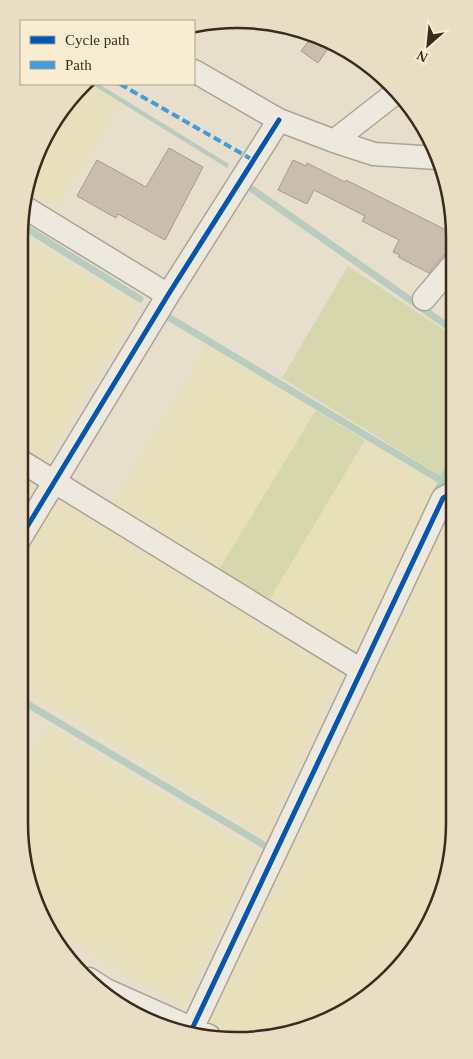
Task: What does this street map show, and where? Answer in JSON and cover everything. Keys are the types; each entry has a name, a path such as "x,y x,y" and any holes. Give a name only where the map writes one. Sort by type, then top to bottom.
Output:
{"street":[{"path":"195,72 279,120 334,141 374,154 430,158"},
{"path":"334,141 391,96"},
{"path":"28,526 168,295 279,120"},
{"path":"29,210 168,295"},
{"path":"424,299 446,272"},
{"path":"28,466 361,670"},
{"path":"202,1028 361,670 443,498 446,496"},
{"path":"120,996 182,1024"}],"shaded area":[{"path":"93,85 121,102 57,209 32,194 35,182 43,157 63,120"},
{"path":"93,85 101,85 229,164 227,168"},
{"path":"28,236 140,306 44,465 28,455"},
{"path":"207,345 316,410 218,571 110,506"},
{"path":"365,440 437,481 354,655 268,602"},
{"path":"28,471 39,478 28,496"},
{"path":"59,497 344,667 266,840 28,692 28,551"},
{"path":"445,506 446,822 444,850 438,877 424,915 402,950 374,980 353,996 329,1010 291,1024 264,1030 236,1032 230,1032 201,1019"},
{"path":"49,726 260,851 184,1006 120,972 59,932 43,902 29,850 28,761"}],"green space":[{"path":"348,266 446,331 446,464 441,476 282,378"},
{"path":"316,410 365,440 268,602 218,571"}],"building":[{"path":"309,41 328,49 318,63 301,51"},
{"path":"169,148 203,167 165,240 118,214 116,218 77,196 97,160 146,187"},
{"path":"293,160 306,166 307,163 345,182 346,180 446,230 446,255 429,273 398,257 400,255 393,252 399,240 362,221 365,216 314,190 307,204 278,190"}],"waterway":[{"path":"252,189 446,325"},
{"path":"28,229 140,299"},
{"path":"170,318 442,481"},
{"path":"435,495 446,472"},
{"path":"28,704 269,848"}],"marked path":[{"path":"122,85 253,160"}],"cycle path":[{"path":"28,525 168,295 279,120"},
{"path":"193,1026 443,498 446,496"}]}
